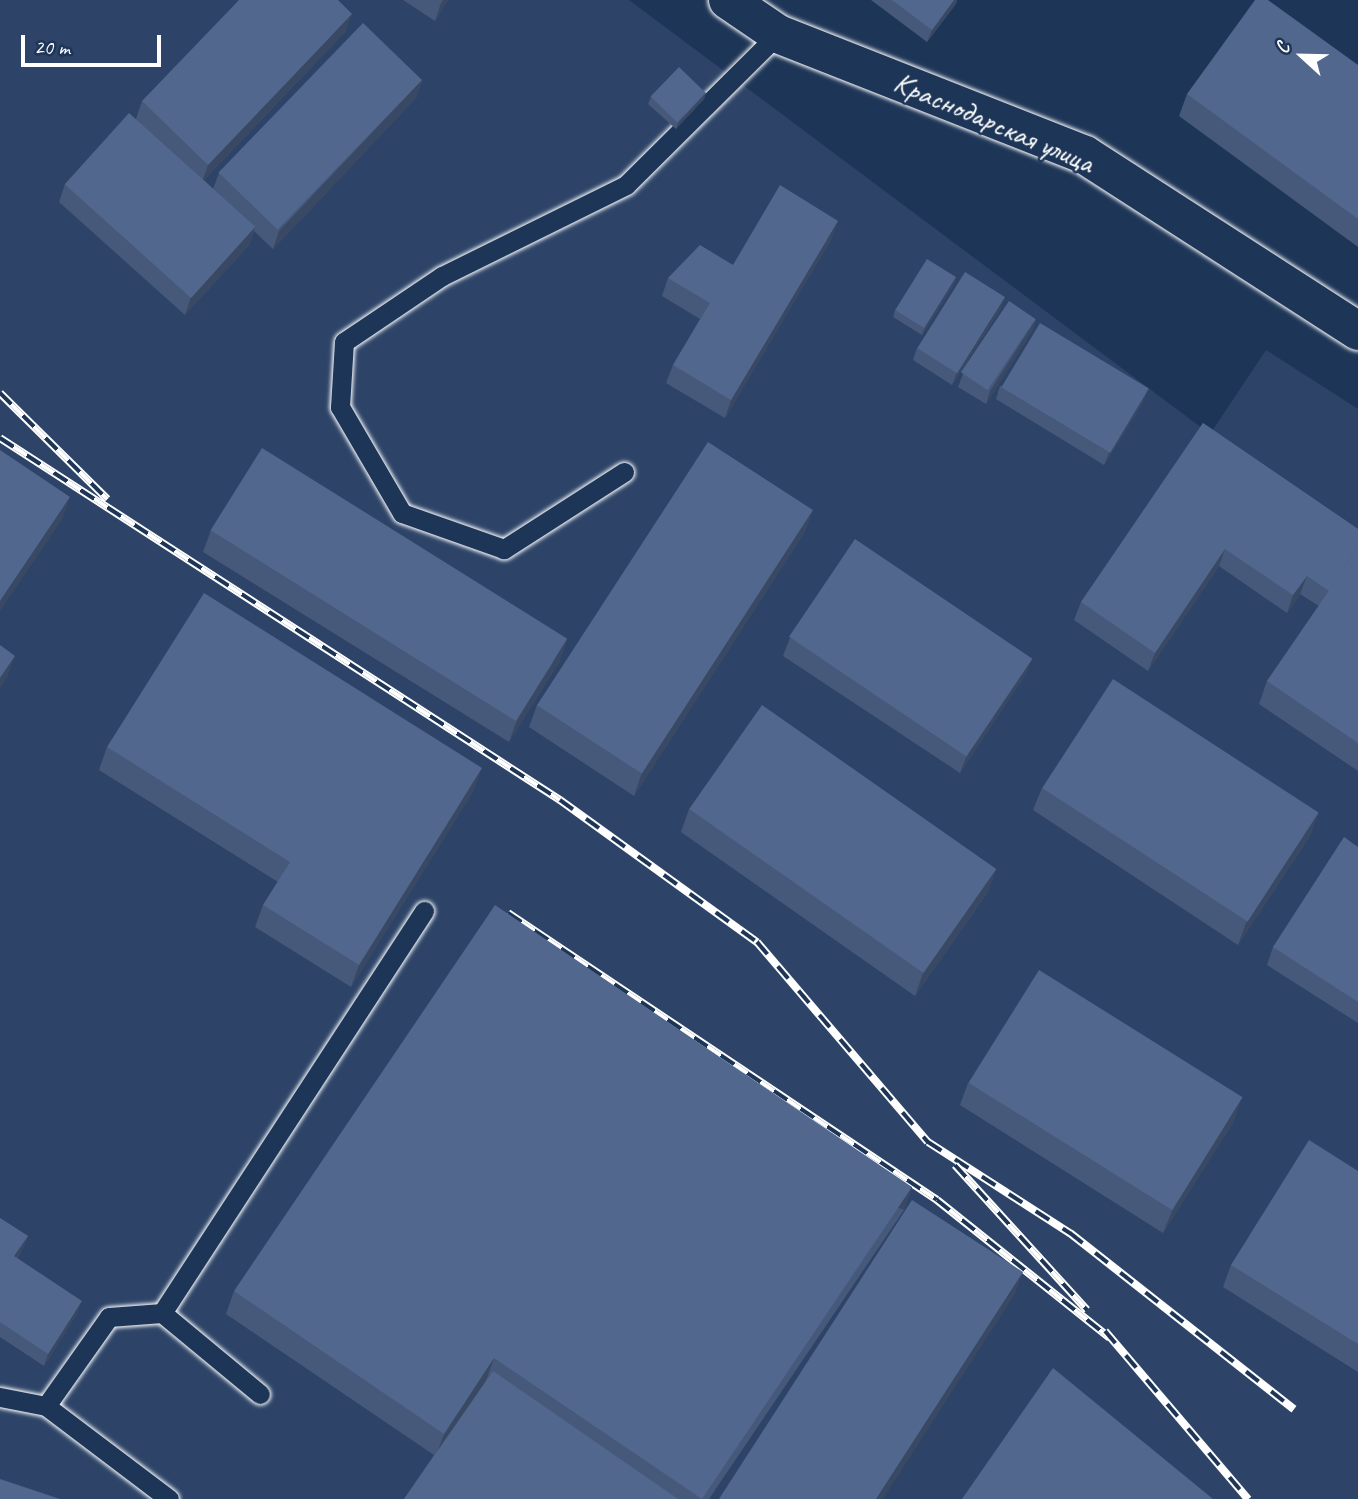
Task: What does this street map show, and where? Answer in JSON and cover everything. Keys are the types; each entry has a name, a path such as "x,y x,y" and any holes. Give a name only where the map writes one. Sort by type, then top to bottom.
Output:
{"street":[{"name":"Краснодарская улица","path":"727,0 778,34 1085,155 1358,331"}],"lane":[{"path":"624,472 503,549 402,513 340,407 344,342 442,276 626,185 778,34"},
{"path":"162,1313 424,911"},
{"path":"46,1406 109,1317 162,1313 260,1394"},
{"path":"0,1396 46,1406 169,1499"}],"shaded area":[{"path":"0,0 629,0 1210,434 1266,350 1358,409 1358,1499 0,1499"}],"building":[{"path":"239,0 338,0 352,14 208,165 142,101"},
{"path":"892,0 954,0 932,30"},
{"path":"1255,0 1268,0 1358,65 1358,219 1187,94"},
{"path":"363,23 422,80 277,230 219,173"},
{"path":"679,67 706,93 677,122 651,96"},
{"path":"129,113 255,227 191,298 65,184"},
{"path":"780,185 838,221 731,400 673,365 710,303 668,278 700,245 733,265"},
{"path":"927,259 956,277 924,328 895,310"},
{"path":"965,272 1005,297 957,373 917,348"},
{"path":"1009,301 1036,319 987,390 961,372"},
{"path":"1040,323 1149,388 1110,453 1001,387"},
{"path":"1203,423 1358,529 1358,548 1329,591 1307,576 1293,595 1225,549 1155,653 1081,602"},
{"path":"708,442 813,510 642,773 537,705"},
{"path":"262,448 567,639 516,721 211,530"},
{"path":"0,450 70,497 0,601"},
{"path":"855,539 1032,659 966,756 789,637"},
{"path":"1358,548 1358,743 1267,681"},
{"path":"204,593 482,768 359,965 263,905 290,862 107,747"},
{"path":"0,645 15,656 0,678"},
{"path":"1113,679 1318,812 1248,921 1042,788"},
{"path":"762,705 996,869 923,973 689,809"},
{"path":"1344,837 1358,847 1358,1002 1273,947"},
{"path":"495,905 912,1187 702,1499 494,1358 444,1434 234,1291"},
{"path":"1039,970 1243,1097 1172,1210 969,1083"},
{"path":"1309,1140 1358,1171 1358,1344 1231,1265"},
{"path":"912,1200 1023,1272 876,1499 719,1499"},
{"path":"0,1218 28,1236 14,1256 82,1301 48,1354 0,1322"},
{"path":"1053,1368 1213,1499 962,1499"},
{"path":"493,1371 678,1499 404,1499"},
{"path":"0,1479 60,1499 0,1499"}],"railway":[{"path":"0,393 107,499"},
{"path":"0,438 560,800 757,942 928,1142 1070,1233 1294,1409"},
{"path":"508,913 937,1200 1110,1338"},
{"path":"955,1165 1087,1310"},
{"path":"1105,1331 1248,1499"}]}
